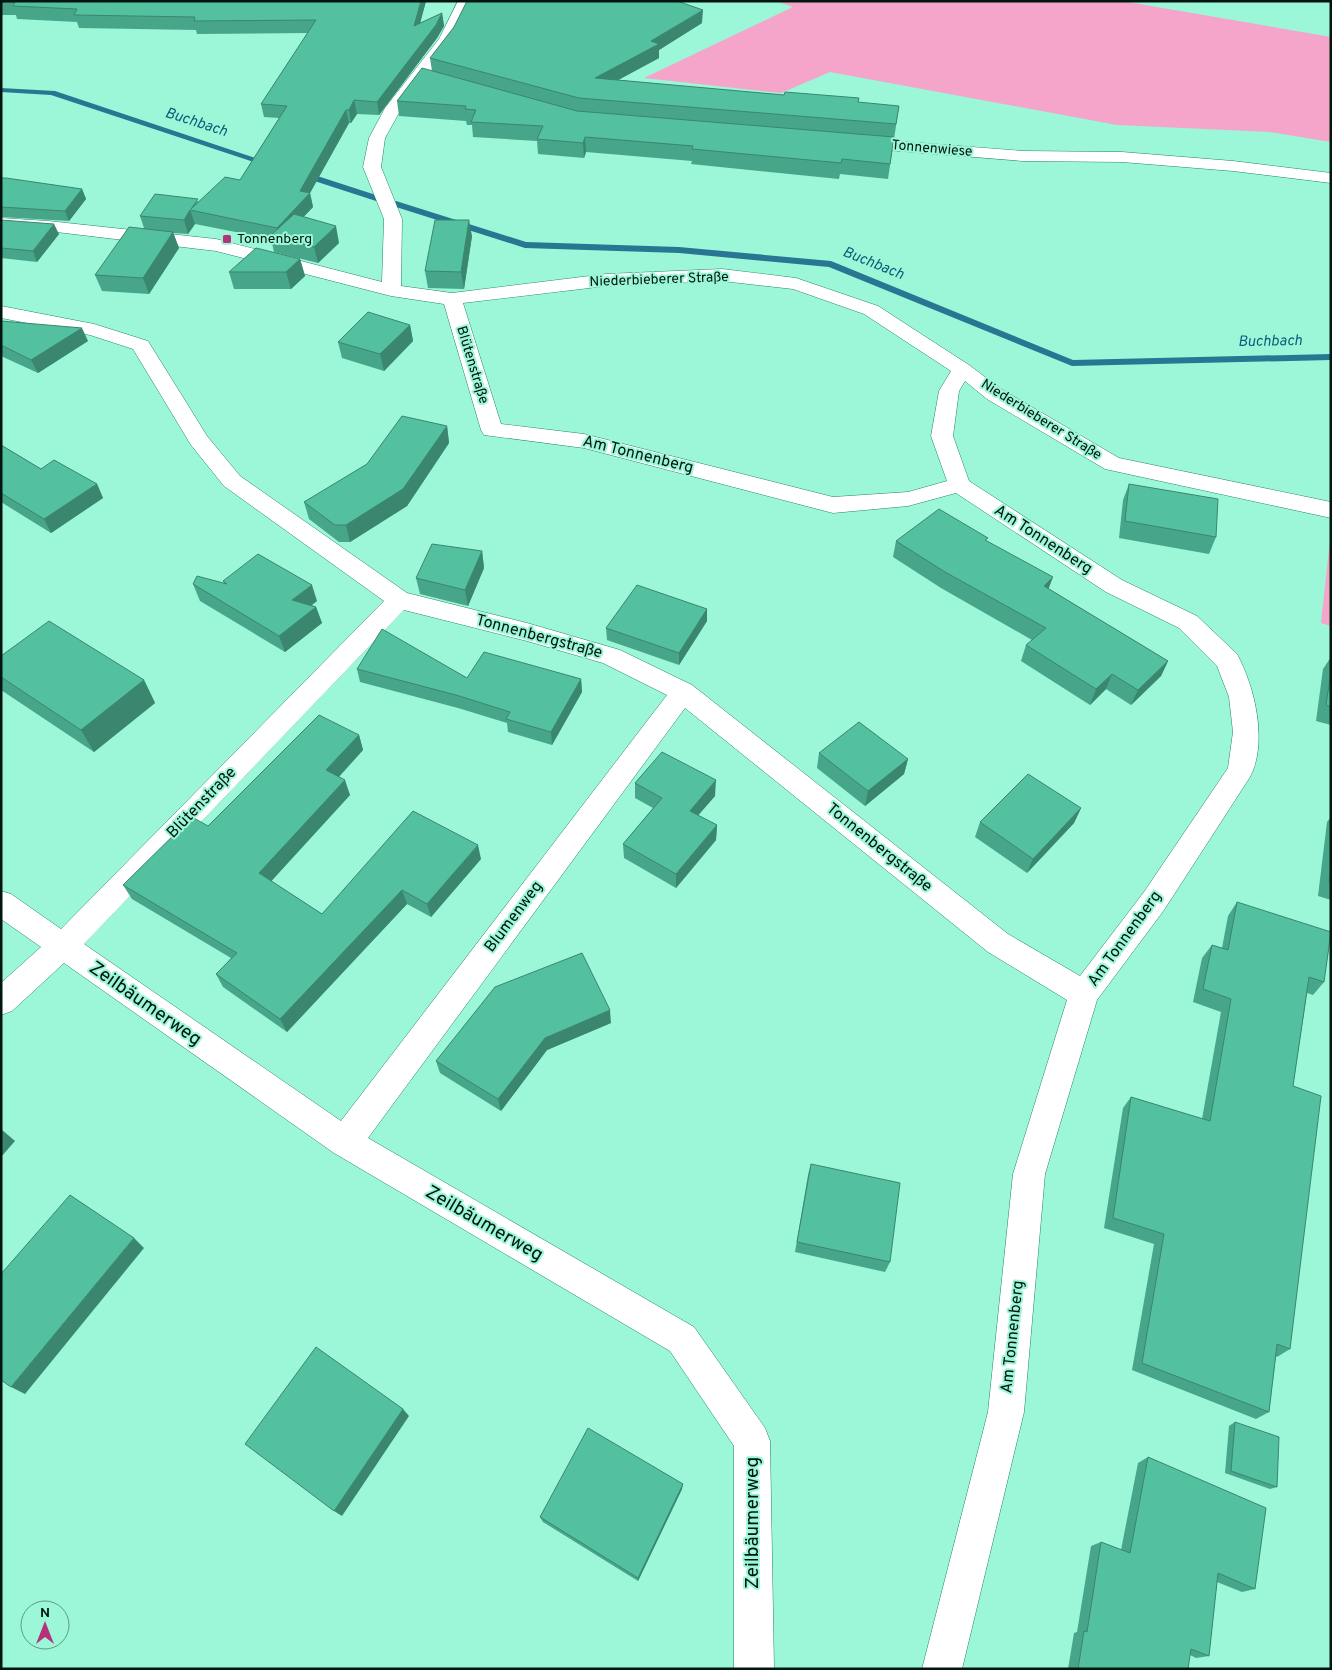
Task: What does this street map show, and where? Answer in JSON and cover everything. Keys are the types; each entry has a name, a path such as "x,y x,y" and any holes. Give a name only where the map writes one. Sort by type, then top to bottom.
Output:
{"street":[{"path":"391,290 393,218 372,167 377,138 391,112 446,40 466,1"},
{"path":"418,75 437,80"},
{"name":"Tonnenwiese","path":"840,142 1023,156 1122,157 1233,166 1331,178"},
{"name":"Niederbieberer Straße","path":"1,223 48,226 216,245 391,290 452,299 606,280 722,274 796,284 871,310 962,369 994,394 1112,464 1331,510"},
{"name":"Blütenstraße","path":"452,299 492,430"},
{"name":"Tonnenbergstraße","path":"1,312 94,330 141,345 199,440 232,480 398,600 527,632 611,656 683,692 998,943 1084,994"},
{"path":"959,485 942,436 949,391 962,369"},
{"name":"Am Tonnenberg","path":"492,430 584,441 833,505 908,499 959,485 1114,586 1188,622 1228,660 1242,697 1246,732 1241,770 1154,901 1084,994 1029,1174 1006,1412 942,1669"},
{"name":"Blütenstraße","path":"1,1002 62,947 398,600"},
{"name":"Blumenweg","path":"345,1142 683,692"},
{"name":"Zeilbäumerweg","path":"1,903 345,1142 682,1339 752,1441 754,1669"}],"shaded area":[{"path":"775,1 1122,1 1331,37 1331,142 1270,132 1117,125 830,72 781,93 644,78 793,7"},
{"path":"1331,531 1331,626 1321,623"}],"building":[{"path":"1,1 421,1 414,26 442,13 436,25 377,102 354,100 349,110 346,110 300,191 310,193 277,228 190,210 184,220 140,216 155,194 198,199 191,209 225,177 240,180 287,106 261,104 316,20 194,21 195,17 74,15 77,9 13,6 15,2"},
{"path":"467,1 677,1 703,10 651,41 659,44 595,78 784,95 785,92 859,98 858,102 899,106 896,124 579,98 430,58 454,27"},
{"path":"422,68 577,111 894,137 890,164 842,159 841,163 692,149 693,146 585,137 583,143 537,139 543,126 471,122 476,110 465,109 466,106 397,101"},
{"path":"1,178 82,189 65,211 1,207"},
{"path":"294,214 336,226 314,247 270,236"},
{"path":"1,220 54,224 33,251 1,248"},
{"path":"435,220 469,220 461,272 425,271"},
{"path":"129,227 173,232 143,278 95,275"},
{"path":"256,248 300,259 286,272 229,272"},
{"path":"368,312 410,325 380,354 338,342"},
{"path":"1,321 82,328 31,360 1,345"},
{"path":"402,416 447,426 403,489 346,525 335,525 304,502 367,464"},
{"path":"1,445 41,469 54,460 97,484 44,519 1,493"},
{"path":"1129,484 1218,499 1216,537 1125,521"},
{"path":"939,509 988,538 985,540 1053,577 1044,586 1168,661 1138,690 1112,674 1096,689 1026,645 1046,628 945,572 896,541"},
{"path":"432,544 482,551 465,590 416,578"},
{"path":"258,554 312,585 292,600 316,607 279,636 193,584 197,576 227,584 223,581"},
{"path":"637,585 707,609 679,653 606,628"},
{"path":"49,621 144,680 81,730 1,677 1,656"},
{"path":"382,629 467,678 484,652 581,679 551,732 506,719 510,712 456,695 357,669"},
{"path":"1331,672 1331,707 1326,705"},
{"path":"319,715 359,735 326,770 345,780 259,873 322,914 413,811 478,845 427,904 402,890 280,1019 216,974 237,953 123,885 192,817 208,826"},
{"path":"859,722 908,759 868,791 819,753"},
{"path":"662,752 716,780 690,811 717,825 676,874 623,844 662,798 635,783"},
{"path":"1028,774 1081,808 1033,859 980,822"},
{"path":"1331,866 1331,882 1329,882"},
{"path":"1237,902 1331,932 1324,982 1309,977 1293,1086 1321,1096 1290,1349 1277,1344 1269,1412 1142,1363 1164,1234 1113,1218 1131,1097 1210,1121 1231,999 1203,989 1212,945 1228,950"},
{"path":"582,953 610,1010 545,1038 498,1099 436,1061 495,987"},
{"path":"811,1164 900,1183 890,1262 797,1242"},
{"path":"70,1195 134,1238 11,1387 1,1380 1,1274"},
{"path":"316,1347 403,1409 334,1511 245,1444"},
{"path":"1235,1422 1279,1437 1277,1487 1231,1471"},
{"path":"588,1428 683,1484 638,1578 540,1517"},
{"path":"1148,1457 1266,1508 1255,1589 1218,1573 1209,1656 1191,1649 1188,1669 1078,1669 1084,1631 1087,1632 1101,1542 1130,1553"}],"waterway":[{"name":"Buchbach","path":"1,90 52,93 269,164"},
{"name":"Buchbach","path":"302,174 379,199"},
{"name":"Buchbach","path":"396,204 525,245 679,250 831,264 1072,363 1331,357"}],"place":[{"name":"Tonnenberg","path":"227,239"}]}
